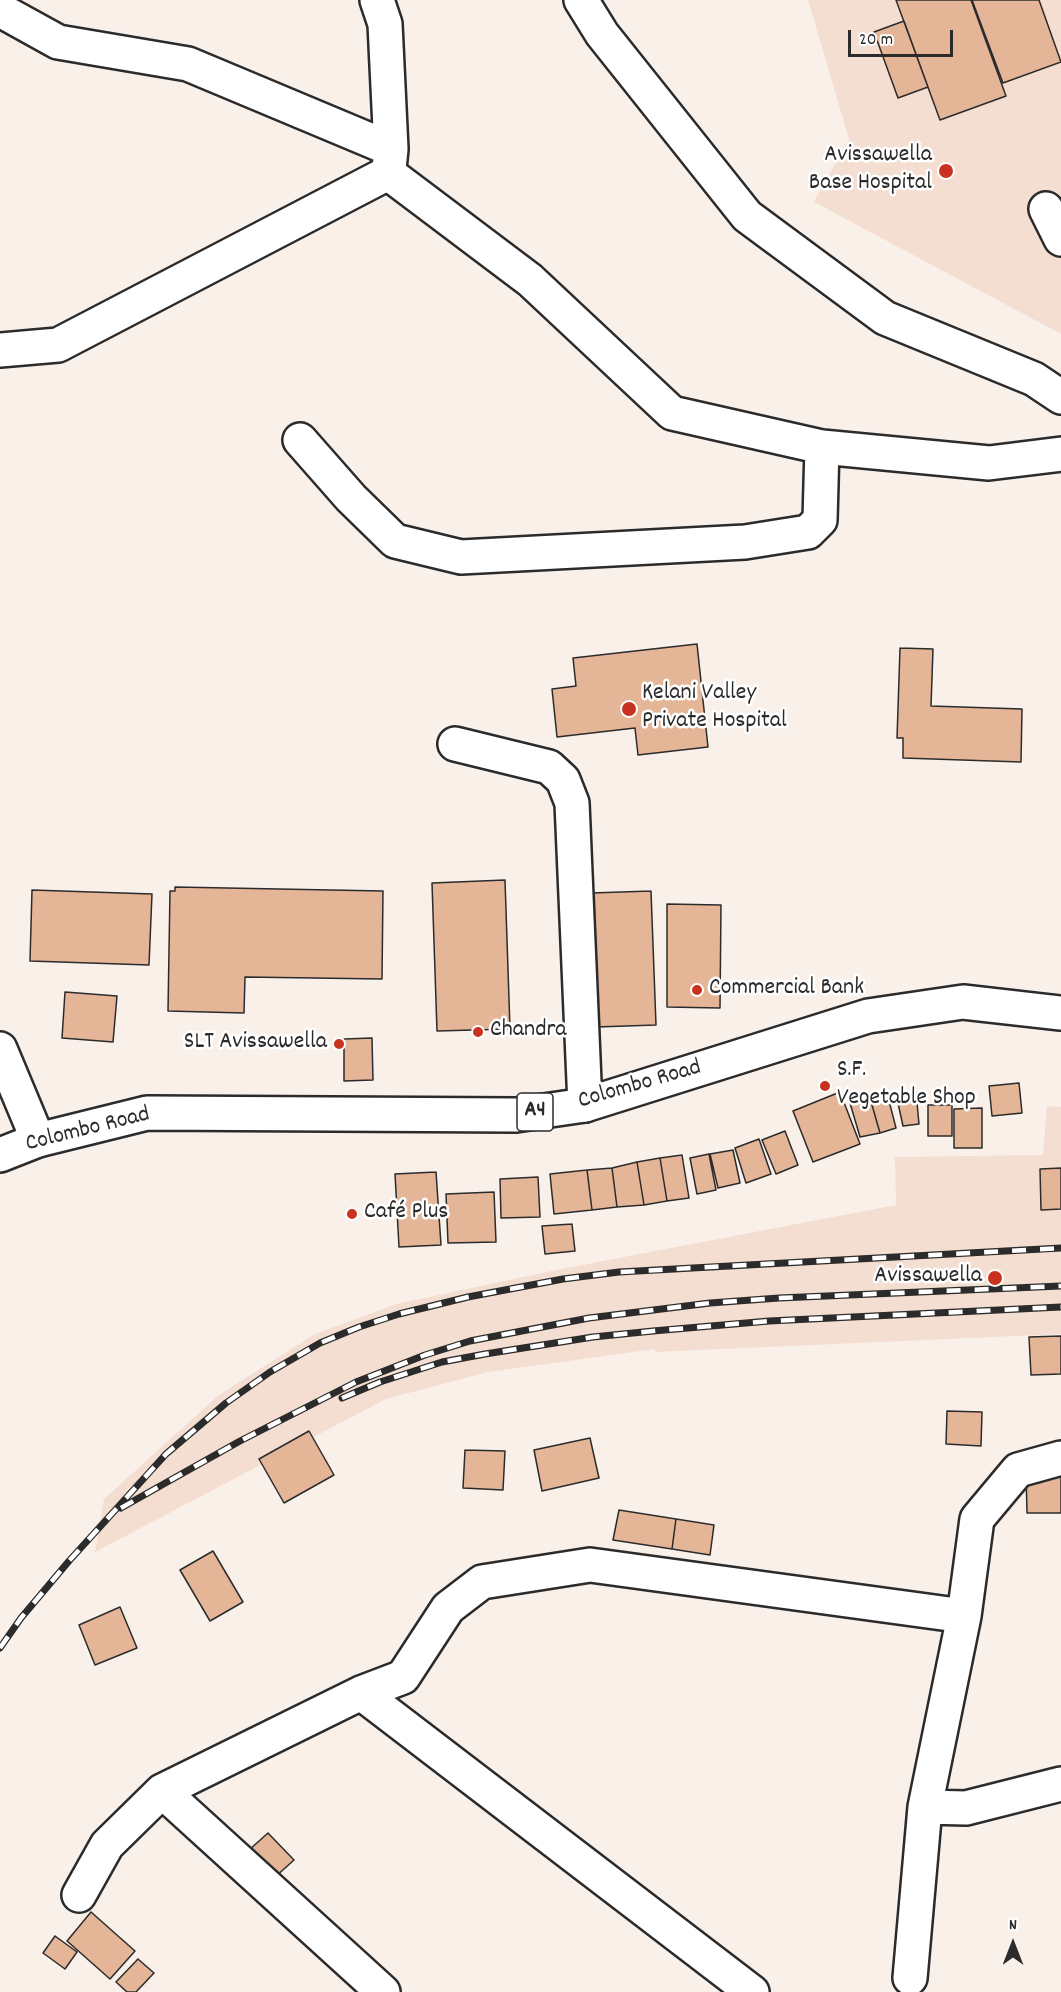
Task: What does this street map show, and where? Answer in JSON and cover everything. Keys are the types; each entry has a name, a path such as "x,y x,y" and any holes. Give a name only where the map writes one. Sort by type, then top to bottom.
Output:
{"main road":[{"path":"377,0 385,24 390,161"},
{"path":"581,0 602,34 747,216 885,318 1034,379 1061,397"},
{"path":"0,10 58,42 188,64 390,161 530,280 672,413 822,447 989,463 1061,454"},
{"path":"0,350 58,345 390,161"},
{"path":"1046,209 1061,239"},
{"path":"300,441 351,498 394,541 461,557 745,542 808,532 820,520 822,447"},
{"path":"455,744 549,767 563,780 572,803 585,1105"},
{"name":"Colombo Road","path":"0,1155 38,1140 147,1113 516,1115 585,1105 868,1016 963,1002 1061,1013"},
{"path":"0,1049 38,1140"},
{"path":"910,1978 925,1807 964,1616 977,1520 1018,1470 1061,1458"},
{"path":"79,1895 107,1845 162,1791 361,1693 403,1677 448,1608 482,1582 590,1565 964,1616"},
{"path":"361,1693 752,1992"},
{"path":"925,1807 966,1808 1061,1785"},
{"path":"162,1791 383,1992"}],"shaded area":[{"name":"Avissawella Base Hospital","path":"808,0 1061,0 1061,334 814,202 849,139"},
{"path":"1047,1106 1061,1107 1061,1334 655,1352 655,1349 488,1372 386,1399 95,1552 104,1499 219,1395 315,1334 396,1304 561,1269 896,1205 895,1157 1043,1155"}],"building":[{"path":"896,0 971,0 1006,96 940,120"},
{"path":"972,0 1039,0 1061,62 1003,83"},
{"path":"904,21 928,87 898,98 874,32"},
{"name":"Kelani Valley Private Hospital","path":"697,644 708,747 638,755 635,728 557,737 552,689 576,686 573,658"},
{"path":"900,648 933,649 931,706 1022,709 1021,762 903,758 903,738 897,738"},
{"path":"505,880 510,1029 437,1031 432,883"},
{"path":"175,887 383,891 382,979 245,977 244,1013 168,1011 170,891 175,891"},
{"path":"32,890 152,894 149,965 30,961"},
{"path":"651,891 656,1025 596,1027 591,893"},
{"path":"667,904 721,905 720,1008 667,1007"},
{"path":"65,992 117,996 113,1042 62,1038"},
{"path":"372,1038 373,1080 344,1081 344,1039"},
{"path":"1019,1083 1022,1113 992,1116 989,1086"},
{"path":"840,1092 860,1144 813,1162 793,1111"},
{"path":"916,1092 919,1124 903,1126 896,1094"},
{"path":"887,1093 896,1128 880,1133 870,1098"},
{"path":"870,1098 880,1133 860,1137 850,1103"},
{"path":"928,1105 952,1105 952,1136 928,1136"},
{"path":"982,1108 982,1148 954,1148 954,1109"},
{"path":"785,1131 798,1165 776,1174 762,1140"},
{"path":"759,1139 771,1174 746,1183 735,1148"},
{"path":"733,1150 740,1183 718,1188 710,1154"},
{"path":"709,1154 716,1190 697,1194 690,1158"},
{"path":"682,1155 689,1198 667,1201 660,1158"},
{"path":"660,1158 667,1201 644,1205 637,1162"},
{"path":"637,1162 644,1205 617,1207 612,1168"},
{"path":"612,1168 617,1207 592,1210 587,1170"},
{"path":"1061,1168 1061,1209 1041,1210 1040,1169"},
{"path":"587,1170 592,1210 554,1214 550,1174"},
{"path":"436,1172 441,1245 399,1247 395,1174"},
{"path":"538,1177 540,1217 501,1218 500,1179"},
{"path":"494,1192 496,1242 448,1243 446,1194"},
{"path":"572,1224 575,1251 545,1254 542,1226"},
{"path":"1061,1336 1061,1374 1031,1375 1029,1337"},
{"path":"947,1411 982,1412 981,1446 946,1444"},
{"path":"309,1431 334,1475 284,1503 259,1459"},
{"path":"590,1438 599,1478 542,1491 534,1450"},
{"path":"465,1450 505,1451 503,1490 463,1488"},
{"path":"1026,1473 1061,1473 1061,1513 1027,1513"},
{"path":"619,1510 676,1519 672,1549 613,1540"},
{"path":"676,1519 714,1525 710,1555 672,1549"},
{"path":"213,1551 243,1602 210,1621 180,1570"},
{"path":"120,1607 137,1648 95,1665 79,1625"},
{"path":"268,1833 294,1860 274,1878 249,1850"},
{"path":"91,1912 135,1951 110,1979 67,1941"},
{"path":"55,1936 77,1952 65,1969 43,1953"},
{"path":"138,1959 154,1973 136,1992 127,1992 116,1982"}],"railway":[{"path":"0,1648 21,1618 69,1561 166,1454 226,1403 270,1372 320,1343 359,1327 399,1314 468,1297 563,1279 619,1272 1061,1248"},
{"path":"121,1508 240,1441 356,1382 425,1355 470,1341 589,1318 710,1303 1061,1286"},
{"path":"342,1398 380,1382 442,1362 593,1337 769,1321 1061,1307"}],"place":[{"name":"Avissawella Base Hospital","path":"946,171"},
{"name":"Kelani Valley Private Hospital","path":"629,709"},
{"name":"Commercial Bank","path":"697,990"},
{"name":"Chandra","path":"478,1032"},
{"name":"SLT Avissawella","path":"339,1044"},
{"name":"S.F. Vegetable Shop","path":"825,1086"},
{"name":"Café Plus","path":"352,1214"},
{"name":"Avissawella","path":"995,1278"}]}
